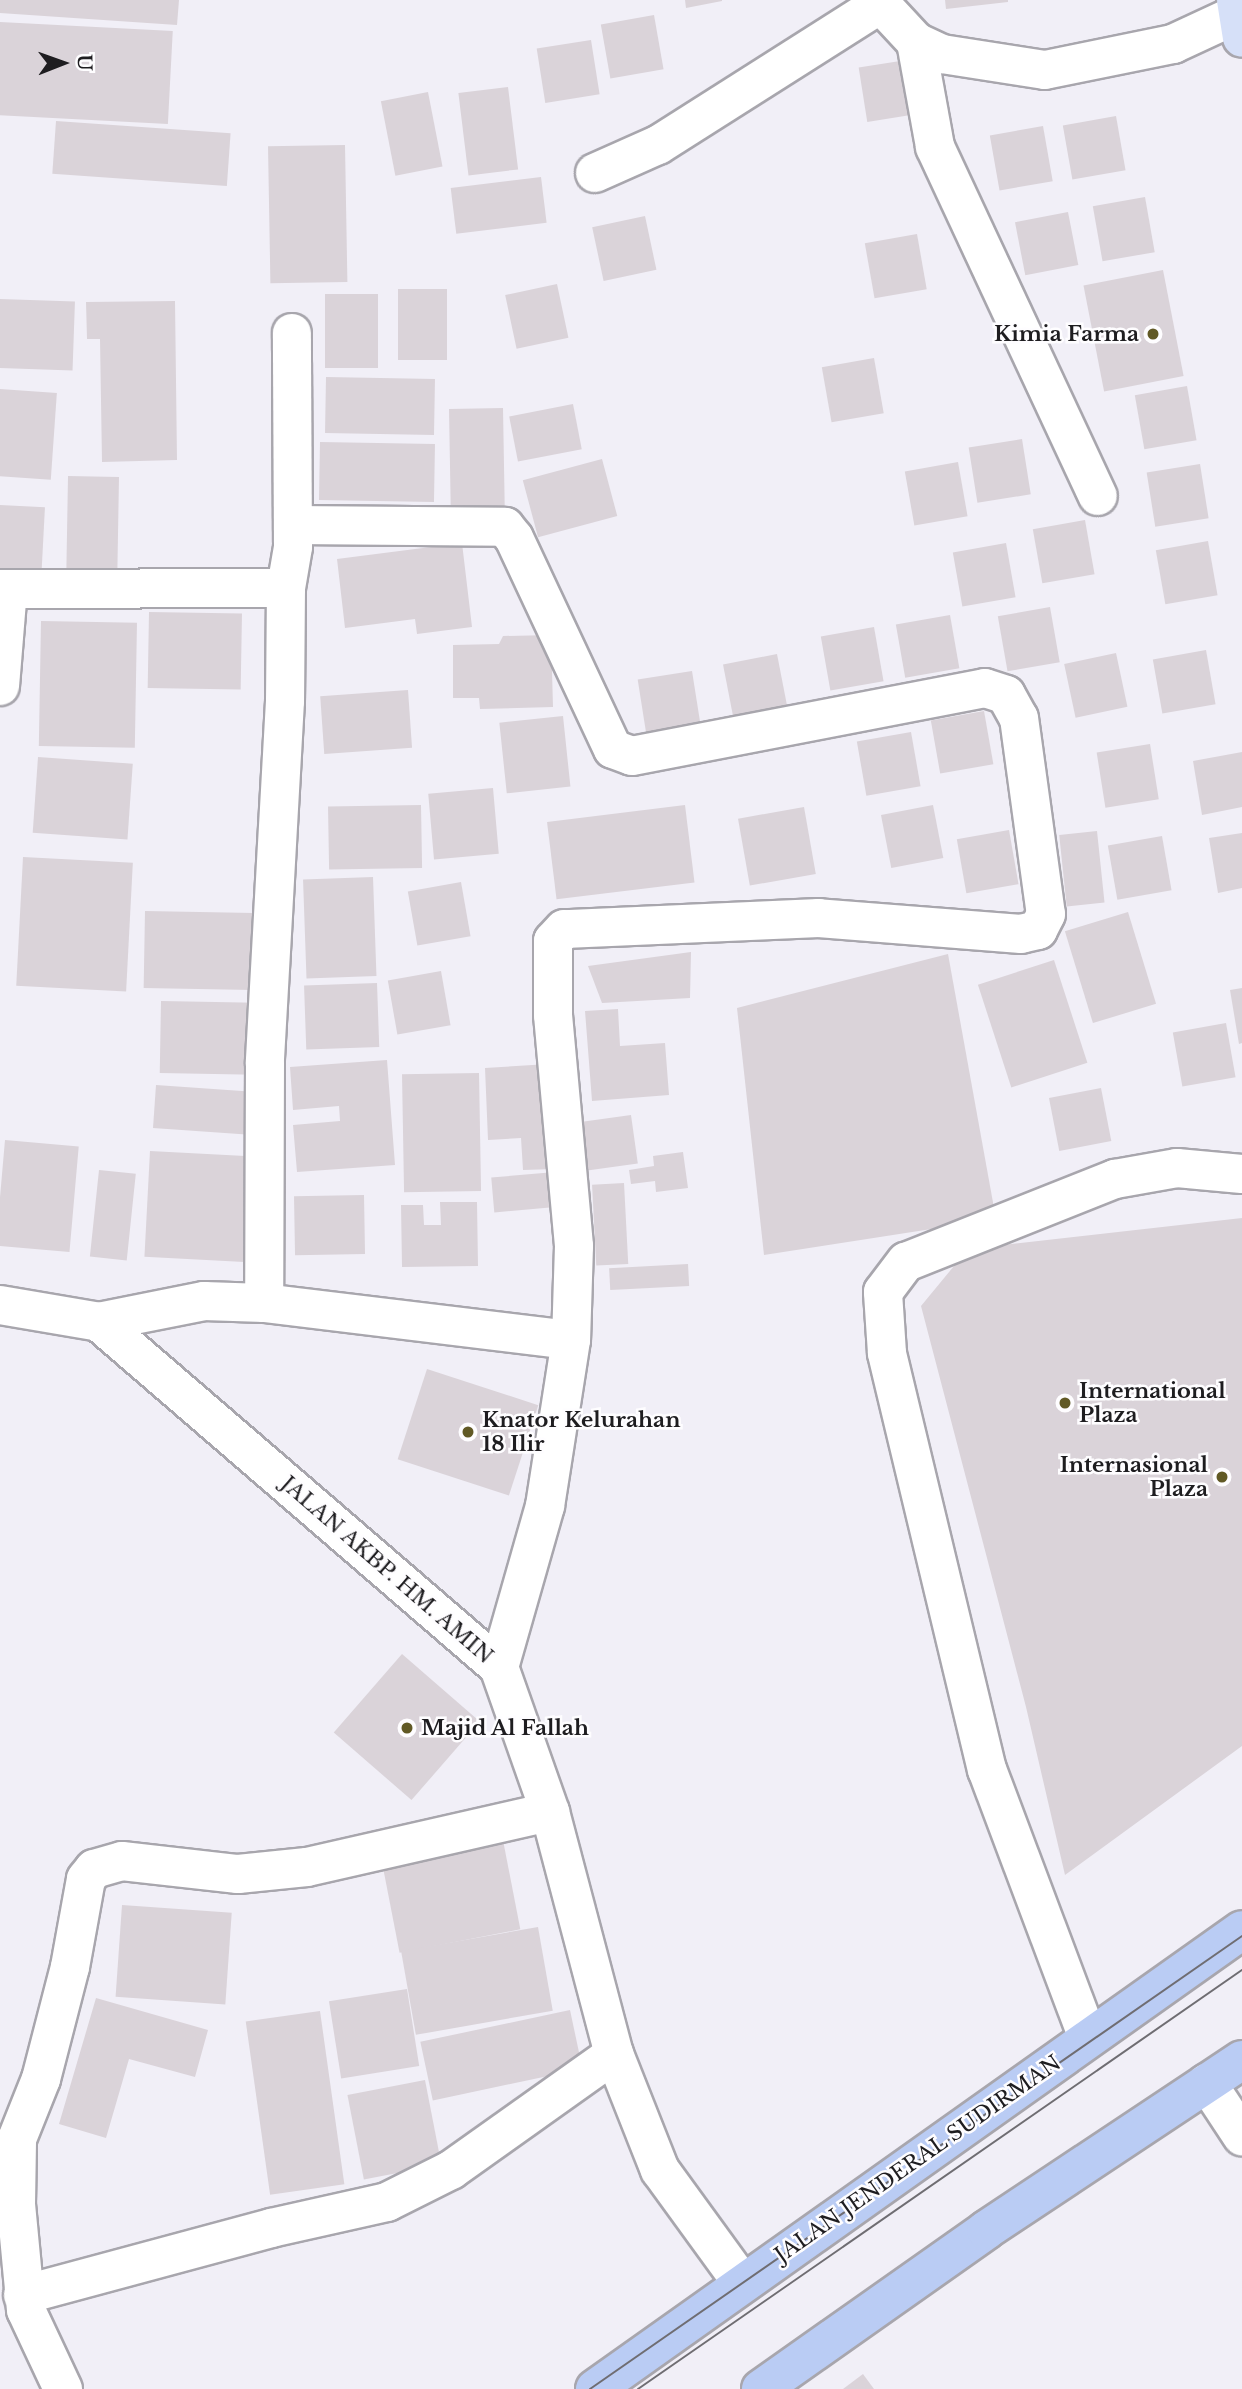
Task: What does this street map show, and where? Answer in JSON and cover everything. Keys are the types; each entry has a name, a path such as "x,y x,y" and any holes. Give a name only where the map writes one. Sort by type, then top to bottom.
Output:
{"highway":[{"name":"JALAN JENDERAL SUDIRMAN","path":"595,2389 1242,1930"},
{"path":"761,2389 986,2230 1242,2060"}],"street":[{"path":"595,173 658,145 879,2 916,42 980,62 1045,70 1173,44 1240,16"},
{"path":"916,42 935,147 1098,496"},
{"path":"264,1303 265,1063 285,701 286,588 293,525 292,333"},
{"path":"293,525 505,527 514,538 613,749 632,756 985,688 1006,695 1019,718 1046,914 1038,930 1021,934 819,918 564,929 553,941 553,1015 574,1246 571,1340 545,1506 499,1667"},
{"path":"0,686 4,589 286,588"},
{"path":"1088,2038 987,1770 887,1353 883,1292 906,1262 1115,1180 1177,1168 1242,1174"},
{"path":"0,1305 99,1322 204,1301 264,1303 571,1340"},
{"name":"JALAN AKBP. HM. AMIN","path":"99,1322 499,1667 550,1812 614,2054 660,2171 742,2283"},
{"path":"62,2389 16,2308 18,2139 27,2103 41,2079 70,1967 86,1879 94,1869 122,1861 238,1874 307,1867 550,1812"},
{"path":"16,2308 271,2228 387,2202 451,2170 614,2054"},
{"path":"1207,2083 1242,2136"}],"building":[{"path":"0,0 179,0 177,25 0,13"},
{"path":"685,0 722,0 722,1 686,8"},
{"path":"945,0 1008,0 1008,2 946,9"},
{"path":"654,15 664,69 610,79 601,24"},
{"path":"0,22 173,31 168,124 0,115"},
{"path":"591,40 600,94 545,103 537,49"},
{"path":"913,59 922,113 867,122 859,68"},
{"path":"508,87 518,169 468,175 458,93"},
{"path":"428,92 443,167 395,176 381,101"},
{"path":"1116,116 1126,170 1072,180 1063,125"},
{"path":"56,121 231,133 227,186 52,174"},
{"path":"1043,126 1053,181 1000,191 990,135"},
{"path":"345,145 347,282 270,283 268,146"},
{"path":"541,177 547,223 456,234 451,188"},
{"path":"1145,197 1155,252 1103,261 1093,206"},
{"path":"1068,212 1078,265 1025,275 1015,222"},
{"path":"645,216 656,270 604,281 592,227"},
{"path":"917,234 927,289 875,298 865,243"},
{"path":"1163,270 1184,376 1104,391 1083,285"},
{"path":"557,284 568,338 517,349 505,295"},
{"path":"398,289 447,289 447,360 398,360"},
{"path":"325,294 378,294 378,368 325,368"},
{"path":"0,299 75,302 73,371 0,368"},
{"path":"175,301 177,460 102,462 100,339 87,339 86,302"},
{"path":"874,358 884,413 832,422 822,367"},
{"path":"326,377 435,379 434,435 325,433"},
{"path":"1187,386 1197,440 1144,449 1135,395"},
{"path":"0,389 57,393 51,480 0,476"},
{"path":"573,404 582,449 518,462 509,416"},
{"path":"503,408 505,511 451,512 449,409"},
{"path":"1022,439 1031,494 977,503 969,447"},
{"path":"320,442 435,444 434,502 319,500"},
{"path":"602,459 617,516 538,537 523,480"},
{"path":"958,462 968,516 914,526 905,471"},
{"path":"1200,464 1209,518 1155,527 1147,472"},
{"path":"68,476 119,477 117,586 66,585"},
{"path":"0,505 45,507 41,573 0,571"},
{"path":"1085,520 1095,574 1042,583 1033,529"},
{"path":"1208,541 1218,595 1165,604 1156,550"},
{"path":"462,543 472,627 417,634 415,619 345,628 337,559"},
{"path":"1006,543 1016,597 962,607 953,552"},
{"path":"1050,607 1060,662 1008,671 998,616"},
{"path":"149,612 242,614 241,690 148,688"},
{"path":"950,615 959,668 905,678 896,625"},
{"path":"41,621 137,623 135,748 39,746"},
{"path":"874,627 884,681 830,691 821,636"},
{"path":"551,635 553,707 480,709 479,698 453,698 453,645 499,644 503,636"},
{"path":"1206,650 1216,704 1162,714 1153,659"},
{"path":"1116,653 1127,707 1076,718 1064,664"},
{"path":"777,654 787,707 733,718 723,664"},
{"path":"692,671 701,725 646,734 638,680"},
{"path":"408,690 412,748 324,754 320,696"},
{"path":"984,711 993,764 940,774 931,720"},
{"path":"563,716 570,787 507,793 499,723"},
{"path":"911,732 921,786 866,796 857,742"},
{"path":"1150,744 1159,799 1105,808 1097,752"},
{"path":"1242,752 1242,807 1202,815 1193,761"},
{"path":"38,757 133,764 127,839 33,833"},
{"path":"493,788 499,854 434,859 428,794"},
{"path":"421,805 422,868 329,870 328,807"},
{"path":"685,805 695,882 557,899 547,822"},
{"path":"933,805 943,858 891,868 881,815"},
{"path":"804,807 816,874 750,886 738,819"},
{"path":"1009,830 1019,884 966,893 957,839"},
{"path":"1097,831 1105,903 1067,907 1059,835"},
{"path":"1242,833 1242,888 1218,893 1209,838"},
{"path":"1162,836 1172,890 1117,900 1108,846"},
{"path":"23,857 133,863 126,992 16,986"},
{"path":"373,877 376,976 306,978 303,879"},
{"path":"461,882 471,936 417,946 408,891"},
{"path":"145,911 254,913 253,990 144,988"},
{"path":"1128,912 1156,1004 1093,1023 1065,931"},
{"path":"691,952 690,998 602,1003 588,966"},
{"path":"948,954 996,1219 764,1255 737,1008"},
{"path":"1054,960 1087,1063 1011,1087 978,985"},
{"path":"441,971 451,1025 397,1035 388,980"},
{"path":"377,983 379,1047 306,1050 304,986"},
{"path":"1242,988 1242,1043 1239,1044 1230,990"},
{"path":"161,1001 256,1003 255,1075 160,1073"},
{"path":"618,1009 620,1046 665,1043 669,1095 592,1101 585,1011"},
{"path":"1226,1023 1236,1077 1182,1087 1173,1032"},
{"path":"387,1060 395,1165 297,1172 293,1125 340,1121 339,1106 293,1110 290,1067"},
{"path":"549,1064 554,1169 523,1170 521,1138 488,1140 485,1068"},
{"path":"479,1073 481,1191 404,1192 402,1074"},
{"path":"156,1085 253,1092 250,1135 153,1128"},
{"path":"1101,1088 1111,1141 1059,1151 1049,1098"},
{"path":"631,1115 638,1164 587,1171 580,1122"},
{"path":"5,1140 79,1146 69,1252 0,1246 0,1197"},
{"path":"150,1151 250,1156 244,1262 144,1257"},
{"path":"683,1152 688,1188 656,1192 655,1181 631,1184 629,1170 654,1166 653,1156"},
{"path":"99,1170 136,1174 127,1260 90,1257"},
{"path":"555,1172 558,1207 494,1212 491,1178"},
{"path":"624,1183 628,1264 596,1266 592,1185"},
{"path":"364,1195 365,1254 295,1255 294,1196"},
{"path":"440,1202 477,1202 478,1266 402,1267 401,1205 423,1205 424,1225 441,1225"},
{"path":"1242,1218 1242,1746 1065,1875 1026,1707 921,1306 968,1249"},
{"path":"688,1264 689,1286 610,1290 609,1268"},
{"name":"Knator Kelurahan 18 Ilir","path":"427,1369 538,1405 509,1496 398,1459"},
{"name":"Majid Al Fallah","path":"402,1654 480,1722 412,1800 334,1732"},
{"path":"502,1835 520,1929 400,1953 381,1858"},
{"path":"122,1905 232,1913 225,2004 116,1997"},
{"path":"538,1927 553,2011 416,2035 401,1951"},
{"path":"407,1989 419,2066 341,2078 329,2001"},
{"path":"96,1998 208,2030 195,2077 129,2059 106,2138 59,2124"},
{"path":"570,2010 582,2069 433,2100 420,2042"},
{"path":"320,2011 344,2184 270,2195 246,2021"},
{"path":"425,2080 441,2164 364,2179 347,2095"},
{"path":"863,2374 874,2389 843,2389"}],"tram line":[{"path":"590,2389 1242,1936"},
{"path":"638,2389 1242,1970"}],"place":[{"name":"Kimia Farma","path":"1153,334"},
{"name":"International Plaza","path":"1065,1403"},
{"name":"Knator Kelurahan 18 Ilir","path":"468,1432"},
{"name":"Internasional Plaza","path":"1222,1477"},
{"name":"Majid Al Fallah","path":"407,1728"}]}
